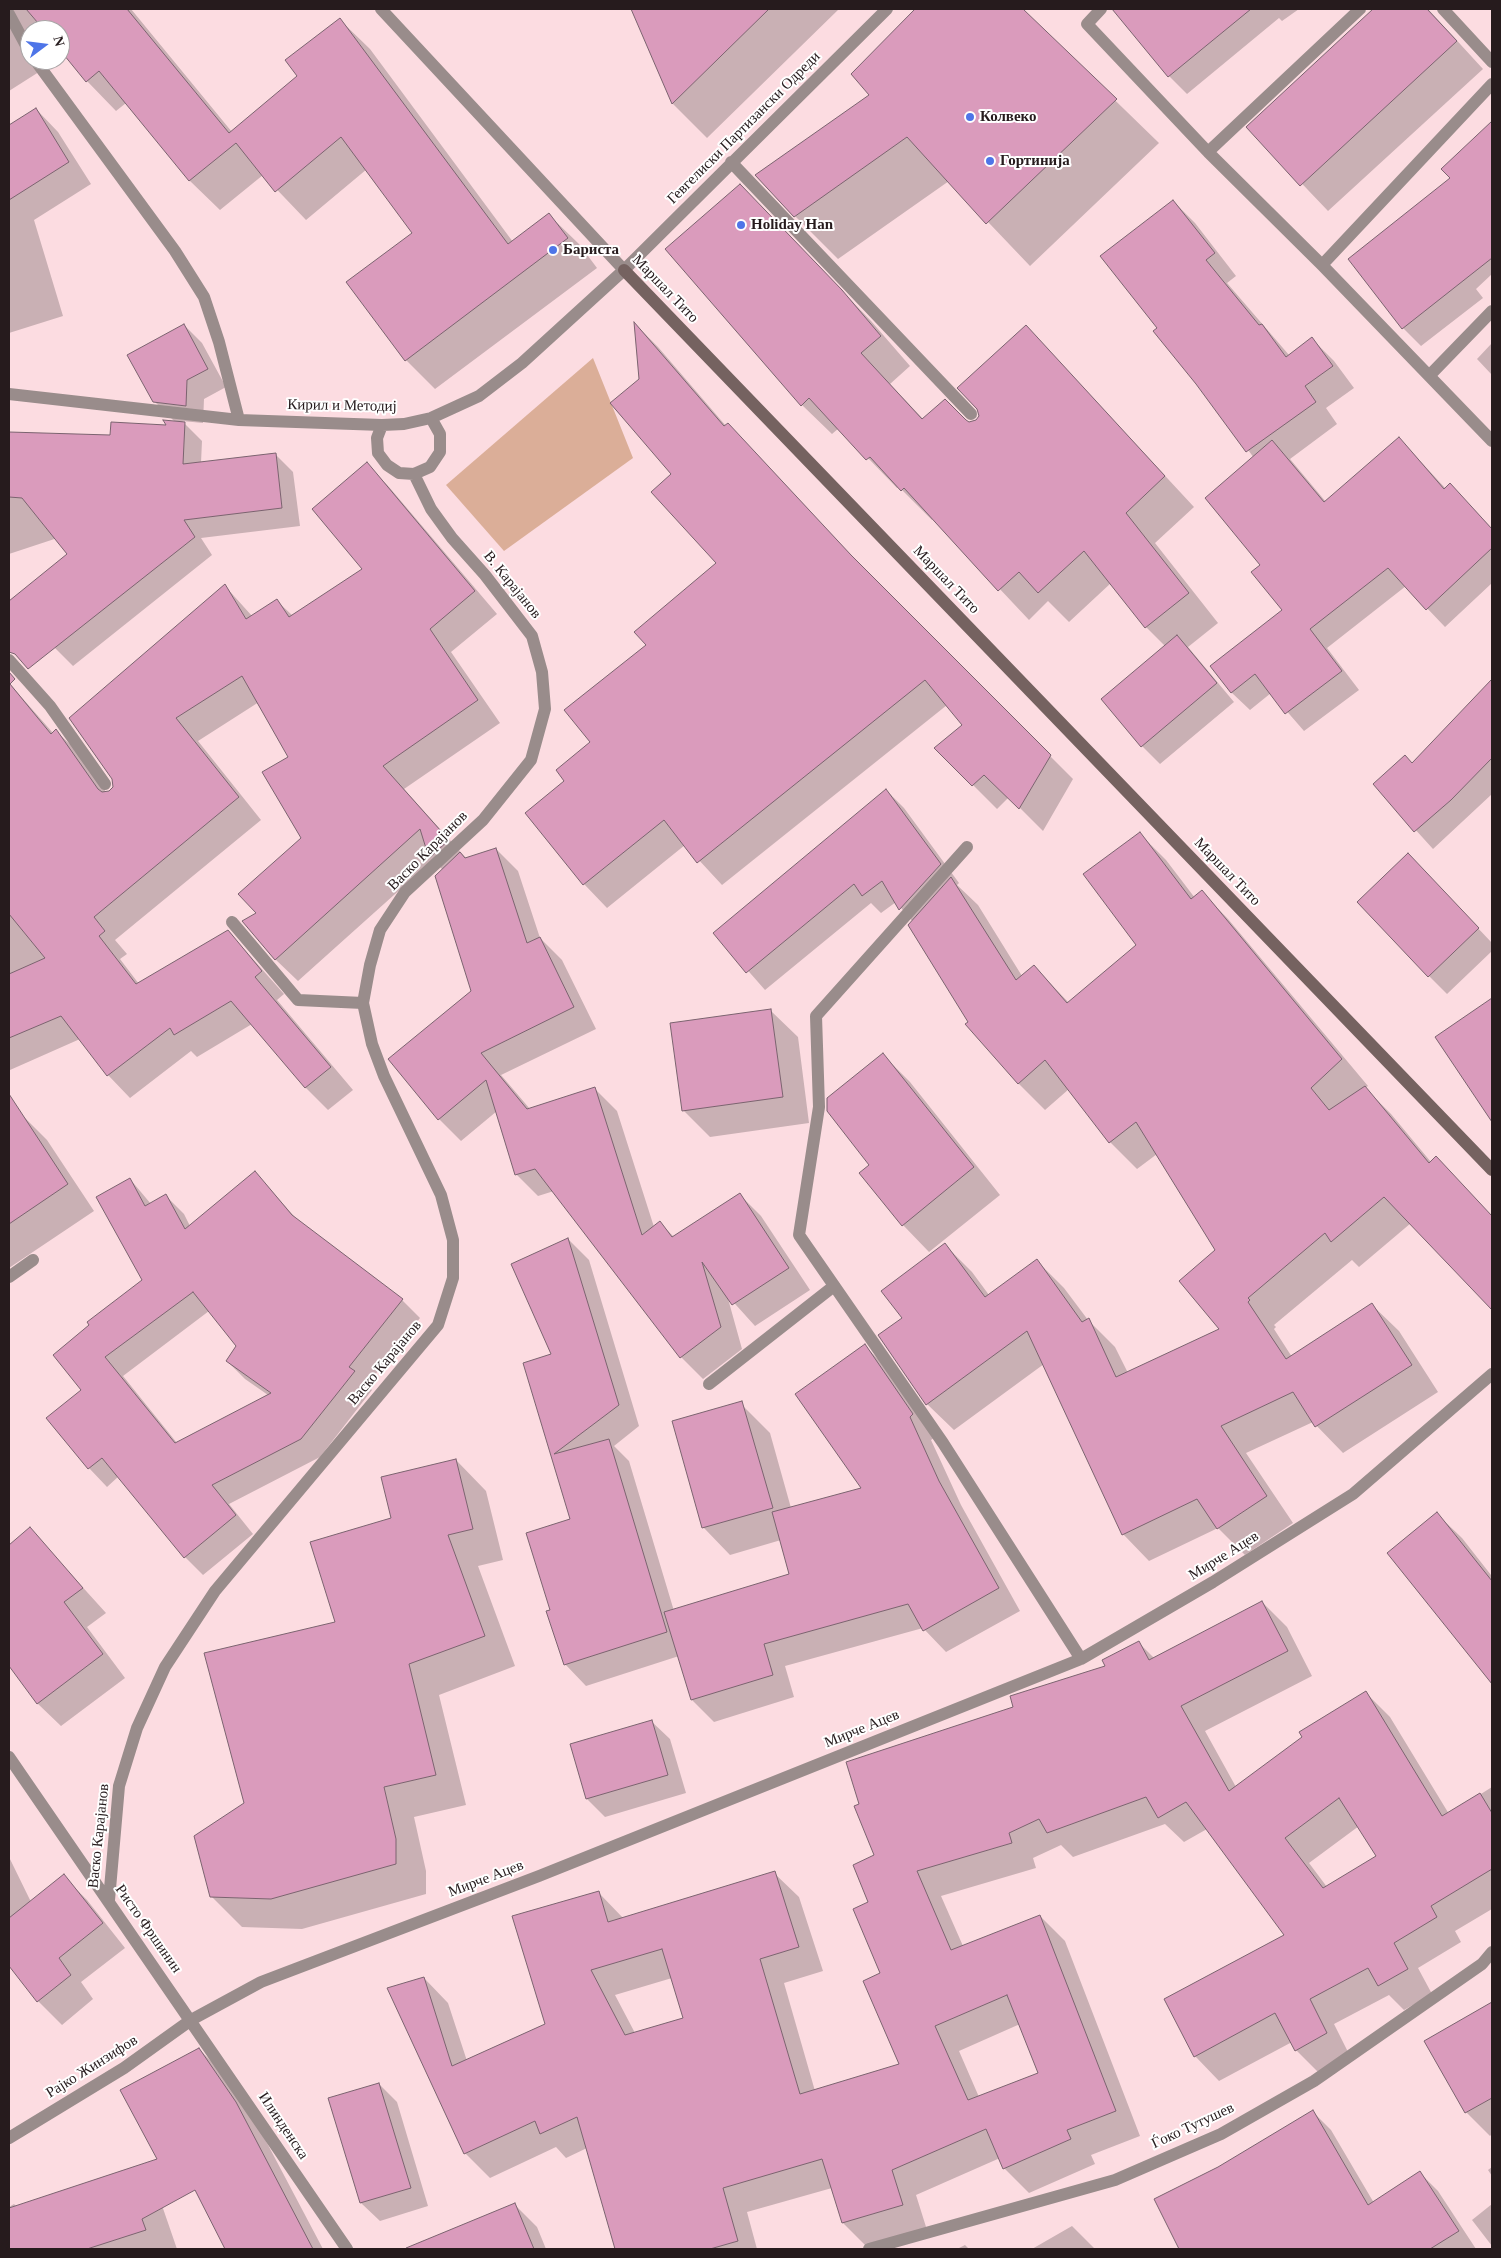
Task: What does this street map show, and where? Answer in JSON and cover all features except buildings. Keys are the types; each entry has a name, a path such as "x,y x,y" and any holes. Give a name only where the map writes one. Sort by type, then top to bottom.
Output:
{"street":[{"name":"Маршал Тито","path":"381,9 624,270 1492,1170"},
{"name":"Гевгелиски Партизански Одреди","path":"624,270 887,9"},
{"path":"1101,9 1087,24 1208,152 1322,264 1492,441"},
{"path":"1208,152 1360,9"},
{"path":"1443,9 1492,62"},
{"path":"9,14 20,34"},
{"path":"42,70 175,251 204,297 239,420"},
{"path":"1322,264 1492,84"},
{"path":"732,162 971,414"},
{"name":"Кирил и Методиј","path":"9,394 239,420 404,424 431,418 479,396 515,368 624,270"},
{"path":"1429,376 1492,312"},
{"path":"382,424 377,438 378,453 387,465 399,473 414,474 430,467 440,452 440,434 431,418"},
{"name":"В. Карајанов","path":"414,474 431,509 452,538 485,575 532,636 542,672 545,709 531,760"},
{"path":"9,660 50,706 105,784"},
{"name":"Вaско Карајанов","path":"109,1900 119,1786 137,1728 165,1667 215,1591 438,1325 453,1278 453,1240 441,1196 384,1076 372,1044 363,1003 380,930 405,892 483,820 531,760"},
{"path":"967,847 816,1016 819,1108 798,1235 943,1443 1081,1659"},
{"path":"232,922 298,1000 363,1003"},
{"path":"9,1277 33,1260"},
{"path":"709,1384 834,1286"},
{"name":"Мирче Ацев","path":"192,2020 262,1982 539,1876 1081,1659 1213,1582 1353,1494 1492,1374"},
{"name":"Ристо Фршинин","path":"9,1757 192,2020"},
{"name":"Ѓоко Тутушев","path":"869,2249 1115,2180 1222,2134 1314,2081 1482,1964 1492,1952"},
{"name":"Рајко Жинзифов","path":"9,2138 124,2068 192,2020"},
{"name":"Илинденска","path":"192,2020 347,2249"}],"shaded area":[{"path":"593,358 633,458 504,551 446,485"}],"place":[{"name":"Колвеко","path":"970,117"},
{"name":"Гортинија","path":"990,161"},
{"name":"Holiday Han","path":"741,225"},
{"name":"Бариста","path":"553,250"}]}
